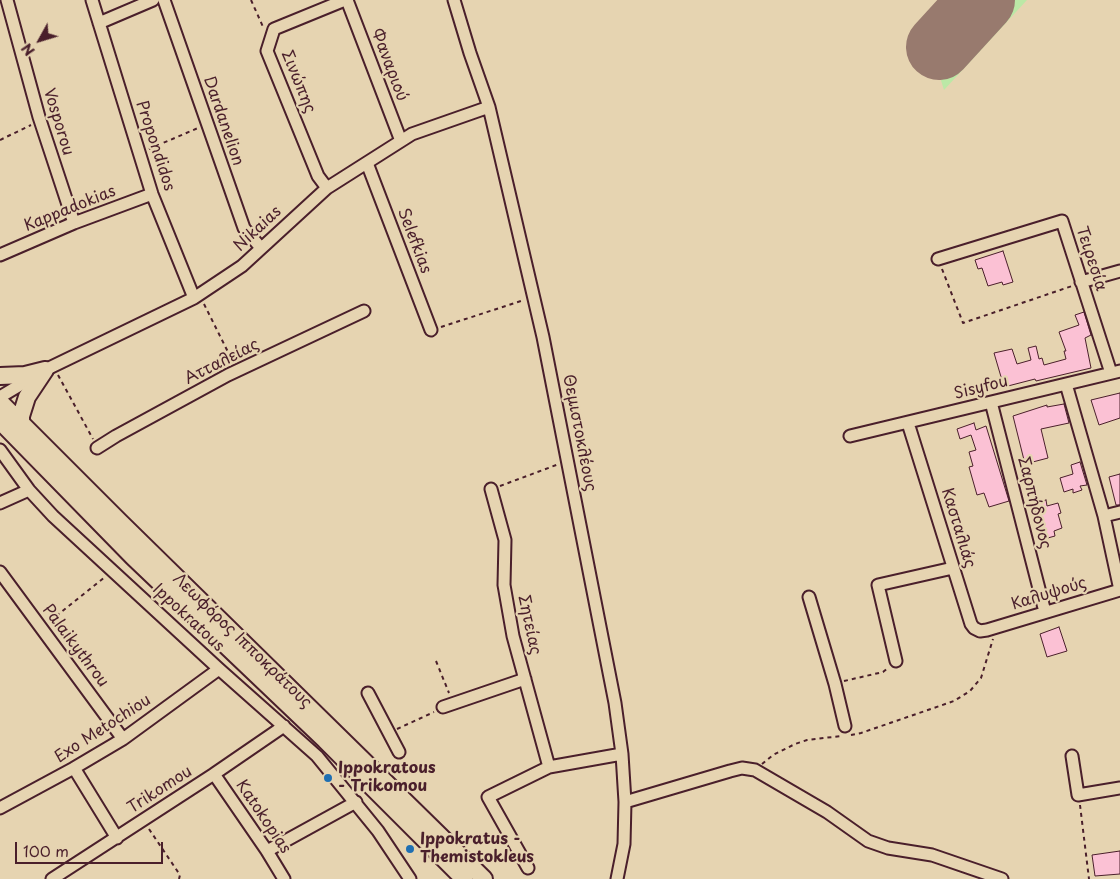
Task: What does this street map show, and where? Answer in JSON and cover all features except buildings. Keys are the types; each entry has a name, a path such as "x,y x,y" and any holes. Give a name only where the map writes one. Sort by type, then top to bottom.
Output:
{"main road":[{"path":"0,376 25,375 49,368"},
{"path":"21,423 21,416 28,397 49,368"},
{"name":"Λεωφόρος Ιπποκράτους","path":"0,402 484,879"},
{"name":"Λεωφόρος Ιπποκράτους","path":"2,424 133,557 325,740 464,879"}],"street":[{"name":"Vosporou","path":"7,0 40,120 74,223"},
{"name":"Propondidos","path":"92,0 152,194 196,297"},
{"path":"99,23 153,0"},
{"name":"Dardanelion","path":"164,0 244,228 261,248"},
{"name":"Σινώπης","path":"327,188 318,176 267,51 274,29 346,0"},
{"name":"Φαναριού","path":"346,0 401,141"},
{"name":"Θεμιστοκλέους","path":"454,0 489,107 534,297 615,703 622,754 625,802 624,844 617,879"},
{"name":"Nikaias","path":"0,397 49,368 196,297 242,266 327,188 412,134 489,107"},
{"name":"Selefkias","path":"367,163 431,330"},
{"name":"Kappadokias","path":"0,255 74,223 152,194"},
{"name":"Τειρεσία","path":"938,259 1062,221 1082,282 1116,372"},
{"path":"1082,282 1120,271"},
{"name":"Ατταλείας","path":"98,448 116,436 237,371 364,311"},
{"name":"Sisyfou","path":"850,436 1116,372"},
{"path":"1066,384 1104,516 1120,590"},
{"name":"Σαρπήδονος","path":"991,402 1045,612"},
{"name":"Κασταλιάς","path":"908,423 971,624 980,631 992,629"},
{"name":"Ippokratous","path":"0,450 29,490 53,516 219,669 317,756 378,831 410,879"},
{"name":"Σητείας","path":"490,489 505,540 504,585 513,636 548,766"},
{"path":"0,503 29,490"},
{"path":"1104,516 1120,512"},
{"path":"896,661 878,585 953,568"},
{"name":"Palaikythrou","path":"1,575 123,739"},
{"name":"Καλυψούς","path":"992,629 1120,590"},
{"path":"809,597 835,684 845,726"},
{"name":"Exo Metochiou","path":"2,803 74,768 123,739 219,669"},
{"path":"448,705 525,679"},
{"path":"368,693 399,752"},
{"name":"Trikomou","path":"52,879 143,821 284,726"},
{"path":"528,868 488,797 548,766 622,754"},
{"path":"1072,756 1078,795 1120,788"},
{"path":"74,768 117,838"},
{"path":"625,802 742,768 755,770 827,812 868,841 888,848 932,855 1002,879"},
{"name":"Katokopias","path":"214,774 284,879"},
{"path":"267,851 356,802"}],"path":[{"path":"251,0 263,29 271,39"},
{"path":"0,140 40,120"},
{"path":"139,153 207,124"},
{"path":"938,259 963,323 1082,282"},
{"path":"196,297 237,371"},
{"path":"431,330 534,297"},
{"path":"49,368 98,448"},
{"path":"490,489 567,461"},
{"path":"41,628 112,571"},
{"path":"755,770 773,755 794,744 807,740 861,733 954,701 970,691 981,678 992,629"},
{"path":"389,732 448,705 436,660"},
{"path":"835,684 883,672 896,661"},
{"path":"1078,795 1089,879"},
{"path":"143,821 180,875 179,879"}],"green space":[{"path":"1003,0 1027,0 944,90 938,71"}],"runway":[{"path":"939,47 982,0"}],"place":[{"name":"Ippokratous - Trikomou","path":"328,778"},
{"name":"Ippokratus - Themistokleus","path":"410,849"}]}
